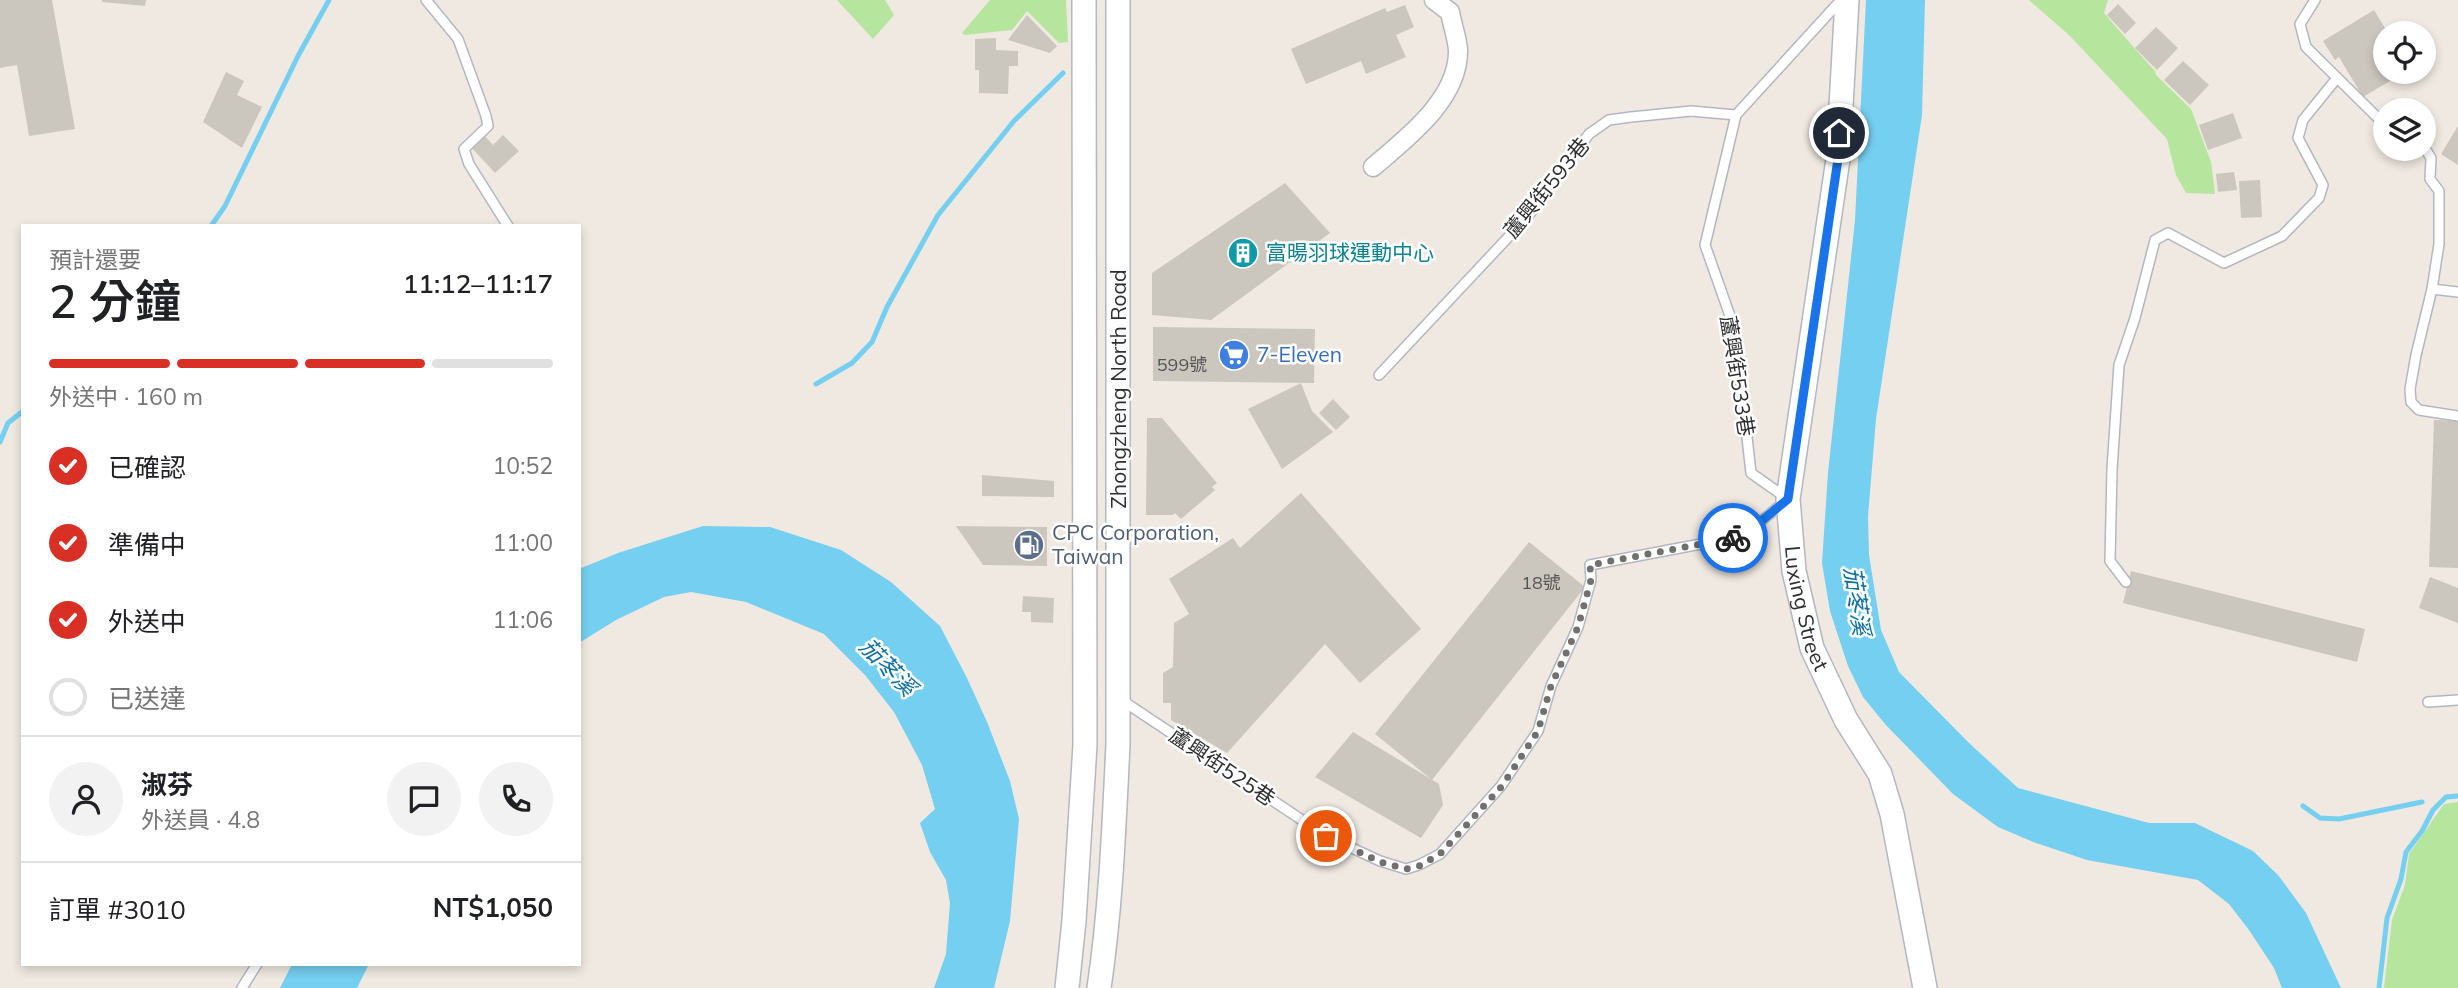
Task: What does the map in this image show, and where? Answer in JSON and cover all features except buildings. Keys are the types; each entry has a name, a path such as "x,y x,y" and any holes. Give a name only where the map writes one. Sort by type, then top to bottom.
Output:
{"street":[{"name":"Zhongzheng North Road","path":"1067,988 1085,745 1084,0"},
{"name":"Zhongzheng North Road","path":"1100,988 1114,839 1119,698 1118,0"},
{"path":"1373,167 1421,126 1455,75 1458,49 1450,12 1434,0"},
{"name":"Luxing Street","path":"1847,0 1838,159 1788,499 1794,571 1812,648 1846,720 1880,774 1892,814 1922,985"}],"lane":[{"path":"426,0 458,39 486,116 488,125 464,149 469,164 507,224"},
{"path":"1736,115 1841,0"},
{"path":"2315,0 2300,24 2306,47 2373,113"},
{"path":"2126,582 2110,561 2112,469 2119,365 2135,318 2155,240 2168,233 2224,263 2282,236 2319,198 2323,185 2298,138 2303,120 2337,78"},
{"name":"蘆興街593巷","path":"1379,375 1529,215 1589,134 1609,120 1630,117 1691,111 1736,115"},
{"name":"蘆興街533巷","path":"1736,115 1705,245 1734,330 1751,473 1788,499"},
{"path":"2431,161 2430,179 2439,191 2439,244 2432,289 2416,355 2410,389 2411,402 2419,410 2458,416"},
{"path":"2432,289 2458,292"},
{"name":"蘆興街525巷","path":"1119,698 1326,836 1380,862 1406,869 1419,866 1440,854 1502,786 1538,731 1551,686 1578,627 1591,580 1590,565 1743,536 1788,499"},
{"path":"2428,702 2458,700"},
{"path":"242,988 256,966"}],"green space":[{"path":"837,0 885,0 894,15 873,39"},
{"path":"990,0 1066,0 1068,42 1059,43 1027,11 1012,30 965,35 962,33"},
{"path":"2029,0 2108,0 2104,13 2156,75 2191,109 2211,162 2215,194 2186,193 2176,175 2167,139 2069,35"},
{"path":"2458,802 2458,988 2384,988 2392,920 2405,885 2409,854 2444,804"}],"water":[{"name":"茄苳溪","path":"1866,0 1925,0 1922,115 1876,419 1868,516 1869,555 1881,630 1899,672 2018,788 2149,823 2195,823 2253,851 2278,875 2306,913 2341,988 2282,988 2274,968 2229,904 2198,880 2087,860 1998,827 1953,794 1885,724 1863,697 1848,666 1830,611 1822,563 1828,473 1855,220"},
{"name":"茄苳溪","path":"703,526 770,527 841,550 891,582 940,626 987,722 1010,781 1019,819 1010,921 994,988 934,988 946,954 950,903 946,880 930,852 920,823 935,809 922,765 894,712 865,675 824,634 746,602 691,592 664,597 616,620 581,642 581,568 618,553"},
{"path":"291,966 368,966 357,988 280,988"}],"waterway":[{"path":"212,224 225,206 298,56 329,0"},
{"path":"816,384 852,363 872,342 887,307 938,215 1014,121 1063,73"},
{"path":"0,442 8,423 21,413"},
{"path":"2379,988 2387,918 2401,879 2406,852 2422,831 2433,810 2446,797 2458,796"},
{"path":"2303,806 2320,818 2339,819 2422,802"}],"way so far":[{"path":"1326,836 1380,862 1406,869 1419,866 1440,854 1502,786 1538,731 1551,686 1578,627 1591,580 1590,565 1733,538"}],"place":[{"name":"富暘羽球運動中心","path":"1243,253"},
{"name":"7-Eleven","path":"1234,355"},
{"name":"CPC Corporation, Taiwan","path":"1029,545"}],"route":[{"path":"1733,538 1743,536 1788,499 1838,159 1839,133"}]}
